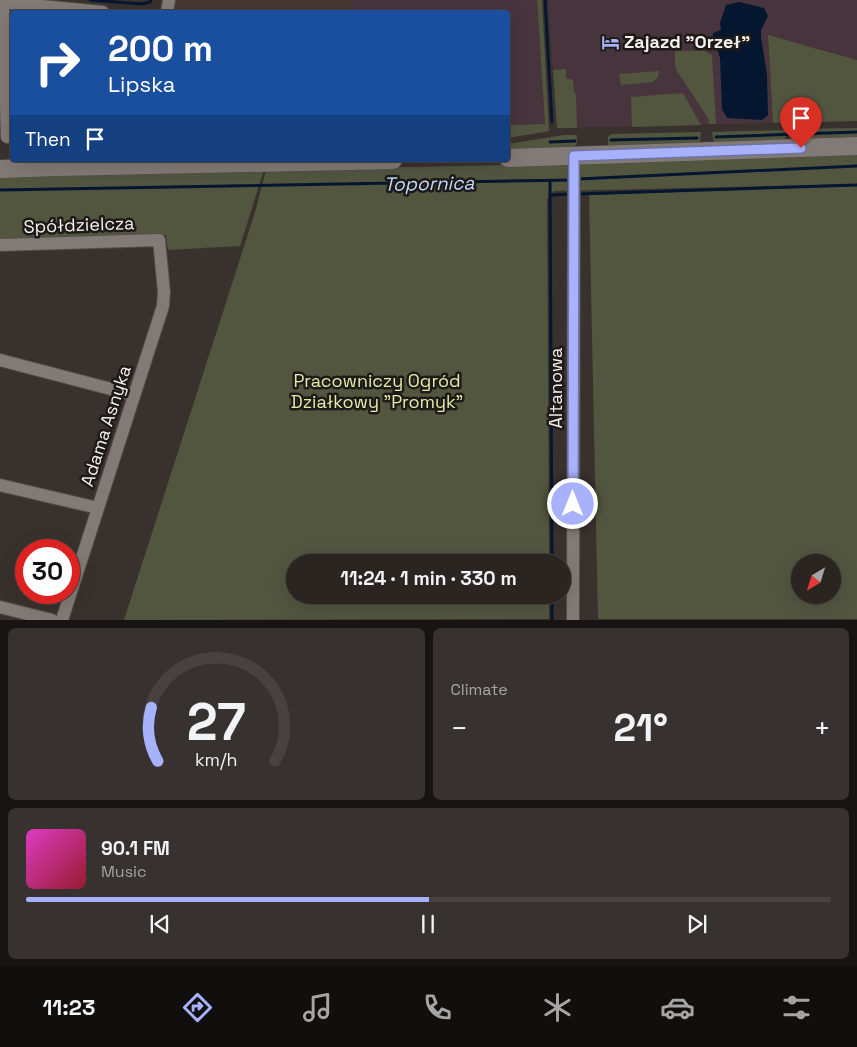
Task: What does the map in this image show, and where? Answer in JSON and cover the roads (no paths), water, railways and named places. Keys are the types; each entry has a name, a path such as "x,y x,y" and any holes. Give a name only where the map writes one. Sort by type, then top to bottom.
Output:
{"main road":[{"path":"510,158 574,162 857,146"},
{"path":"0,169 56,163 150,162"}],"street":[{"path":"7,137 2,2 56,10"},
{"name":"Altanowa","path":"573,620 574,162"},
{"name":"Spółdzielcza","path":"0,245 159,240"},
{"name":"Adama Asnyka","path":"62,620 164,302 159,240"},
{"path":"0,360 134,395"},
{"path":"0,485 98,508"},
{"path":"0,607 52,620"}],"water":[{"path":"739,2 764,8 768,16 761,30 767,75 768,115 762,120 727,118 722,109 720,57 717,49 712,46 713,33 721,30 720,23 726,5"}],"waterway":[{"path":"90,0 142,4 151,0"},
{"path":"545,0 552,122"},
{"path":"716,137 857,132"},
{"path":"611,140 697,138"},
{"path":"550,142 575,141"},
{"name":"Topornica","path":"578,179 857,166"},
{"name":"Topornica","path":"0,190 572,180"},
{"path":"550,181 552,554"},
{"path":"578,194 857,185"},
{"path":"550,195 572,194"},
{"path":"552,604 552,620"}],"place":[{"name":"Zajazd \"Orzeł\"","path":"610,42"}],"park label":[{"name":"Pracowniczy Ogród Działkowy \"Promyk\"","path":"377,391"}]}
